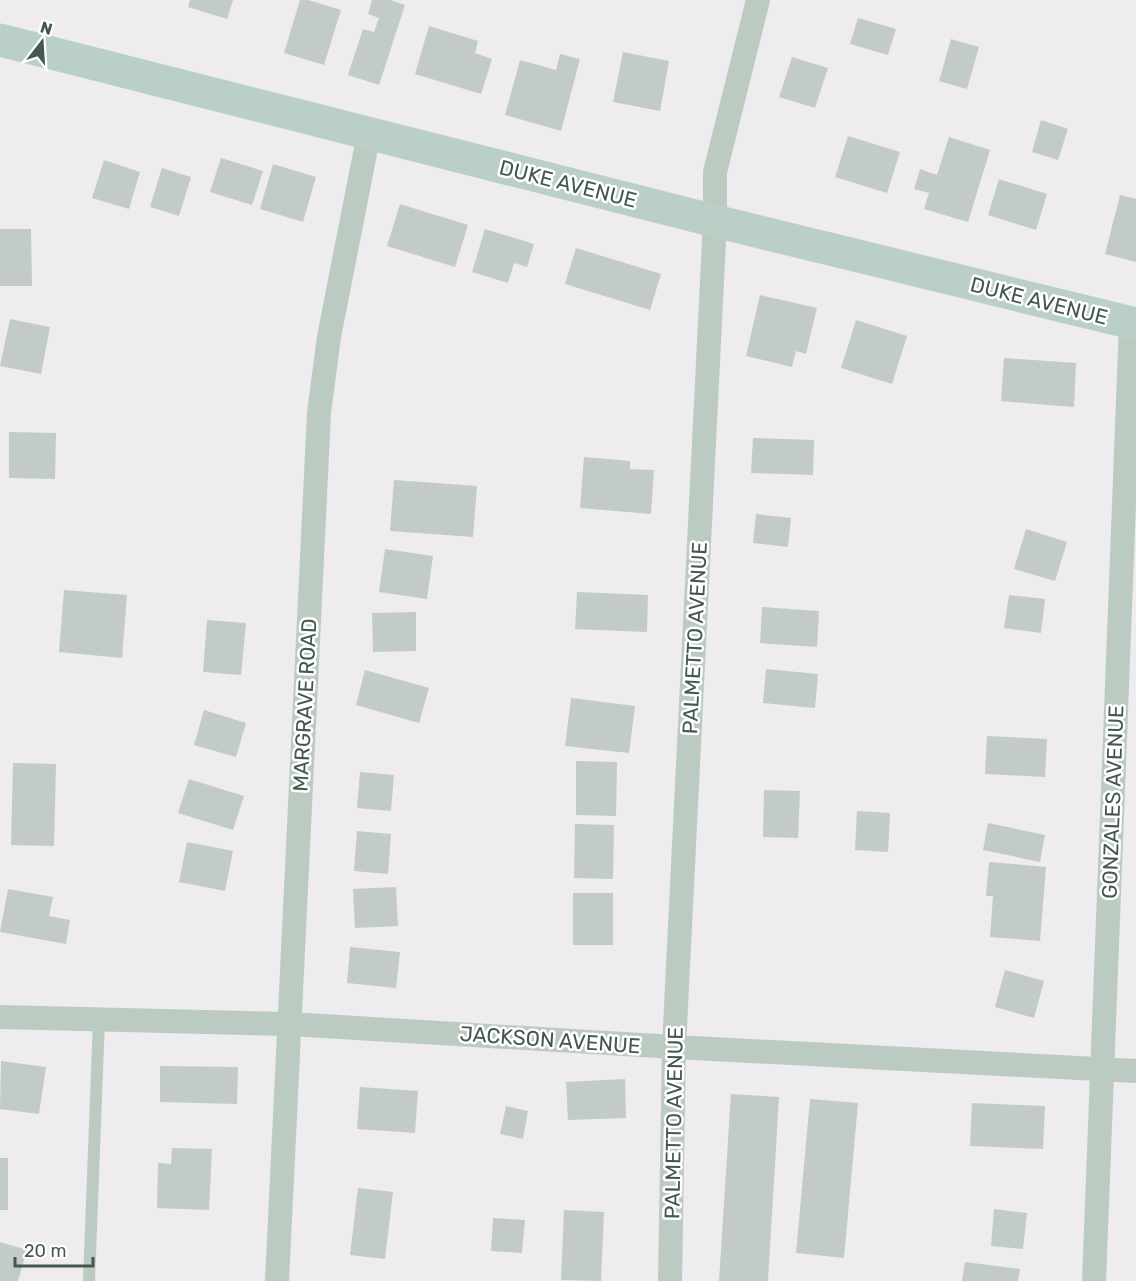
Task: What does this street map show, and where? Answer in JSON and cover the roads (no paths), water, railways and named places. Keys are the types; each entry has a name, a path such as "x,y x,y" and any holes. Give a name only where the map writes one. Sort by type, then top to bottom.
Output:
{"street":[{"name":"PALMETTO AVENUE","path":"670,1281 675,1047 715,221 715,172 758,0"},
{"name":"DUKE AVENUE","path":"0,40 1133,324"},
{"name":"MARGRAVE ROAD","path":"277,1281 319,413 329,337 369,133"},
{"name":"GONZALES AVENUE","path":"1095,1281 1133,324"},
{"name":"JACKSON AVENUE","path":"0,1017 290,1024 1136,1071"}],"lane":[{"path":"89,1281 99,1019"}]}
